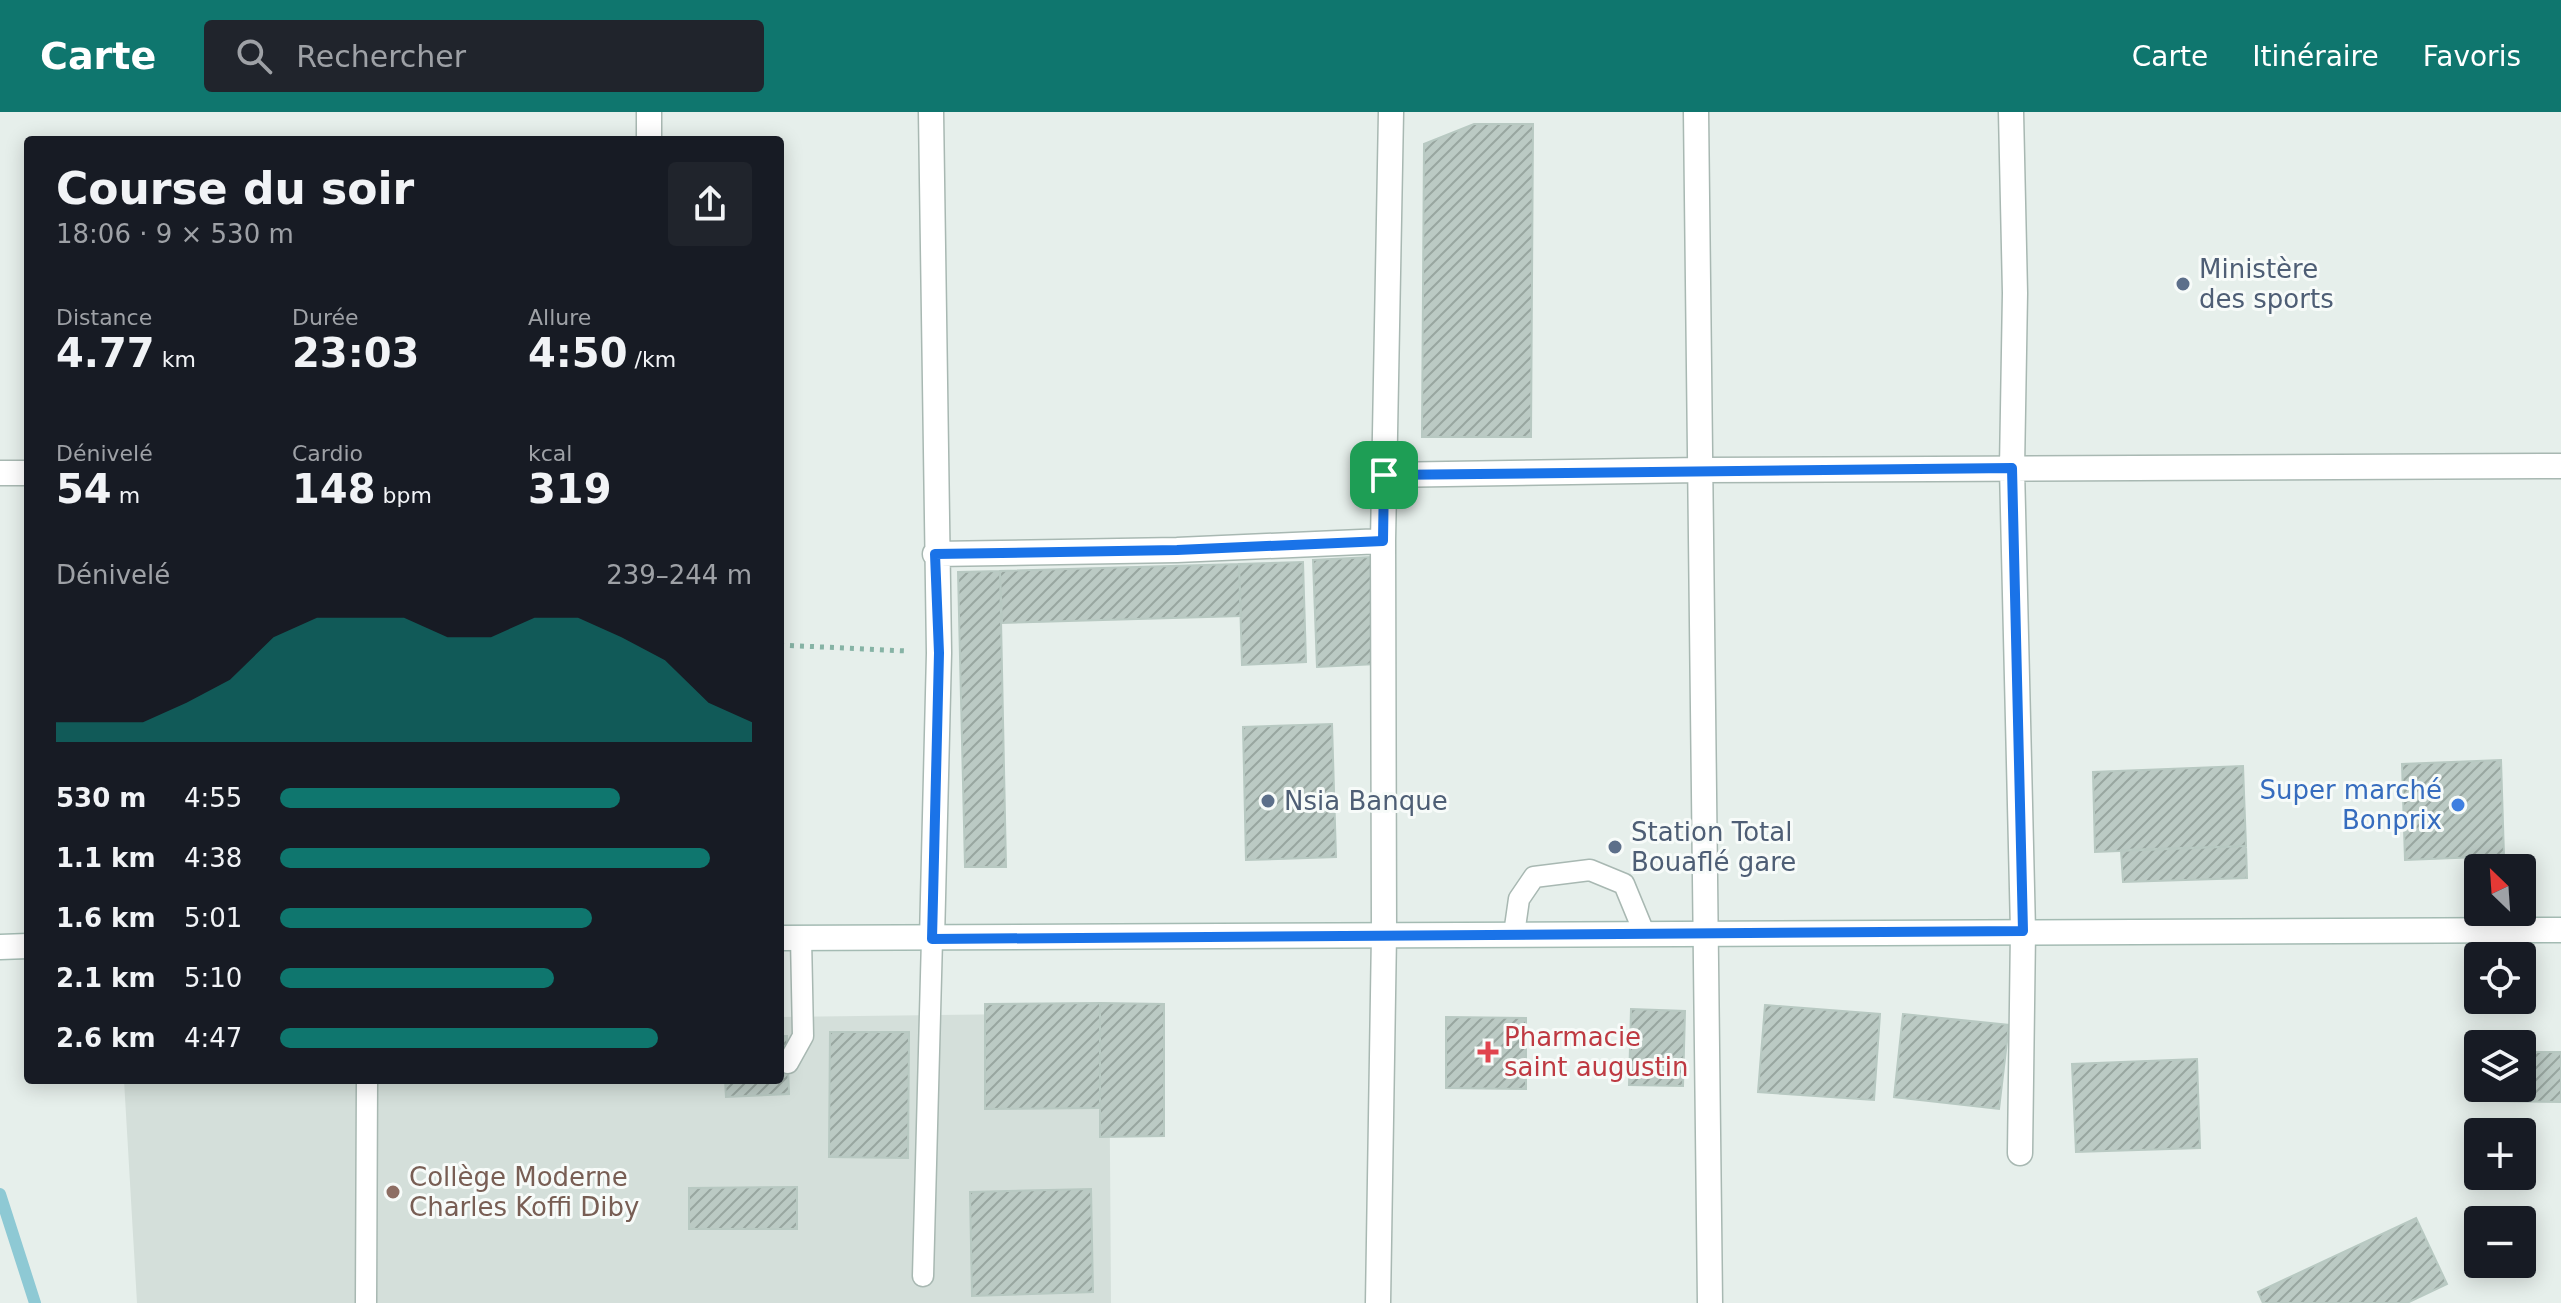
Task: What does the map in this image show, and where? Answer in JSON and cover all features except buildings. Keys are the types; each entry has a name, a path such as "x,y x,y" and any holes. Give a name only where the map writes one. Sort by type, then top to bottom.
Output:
{"street":[{"path":"649,112 649,136"},
{"path":"931,112 936,329 935,554 939,653 932,939"},
{"path":"1378,1303 1384,934 1383,541 1391,112"},
{"path":"1696,112 1710,1303"},
{"path":"2011,112 2015,293 2012,468 2023,931 2020,1153"},
{"path":"1384,475 1700,470 2561,466"},
{"path":"0,473 24,473"},
{"path":"935,554 1177,550 1383,541"},
{"path":"790,938 2561,930"},
{"path":"0,947 24,946"}],"lane":[{"path":"1514,934 1519,899 1534,877 1590,870 1624,884 1645,935"},
{"path":"788,1063 803,1036 790,938"},
{"path":"923,1276 932,939"},
{"path":"366,1303 367,1084"}],"path":[{"path":"784,645 939,653"}],"shaded area":[{"path":"1109,1013 1111,1303 137,1303 124,1084 784,1084 784,1017"}],"waterway":[{"path":"0,1194 35,1303"}],"place":[{"name":"Ministère des sports","path":"2183,284"},
{"name":"Nsia Banque","path":"1268,801"},
{"name":"Super marché Bonprix","path":"2458,805"},
{"name":"Station Total Bouaflé gare","path":"1615,847"},
{"name":"Pharmacie saint augustin","path":"1488,1052"},
{"name":"Collège Moderne Charles Koffi Diby","path":"393,1192"}],"route":[{"path":"2012,468 2023,931 932,939 939,653 935,554 1177,550 1383,541 1384,475 2012,468"}]}
